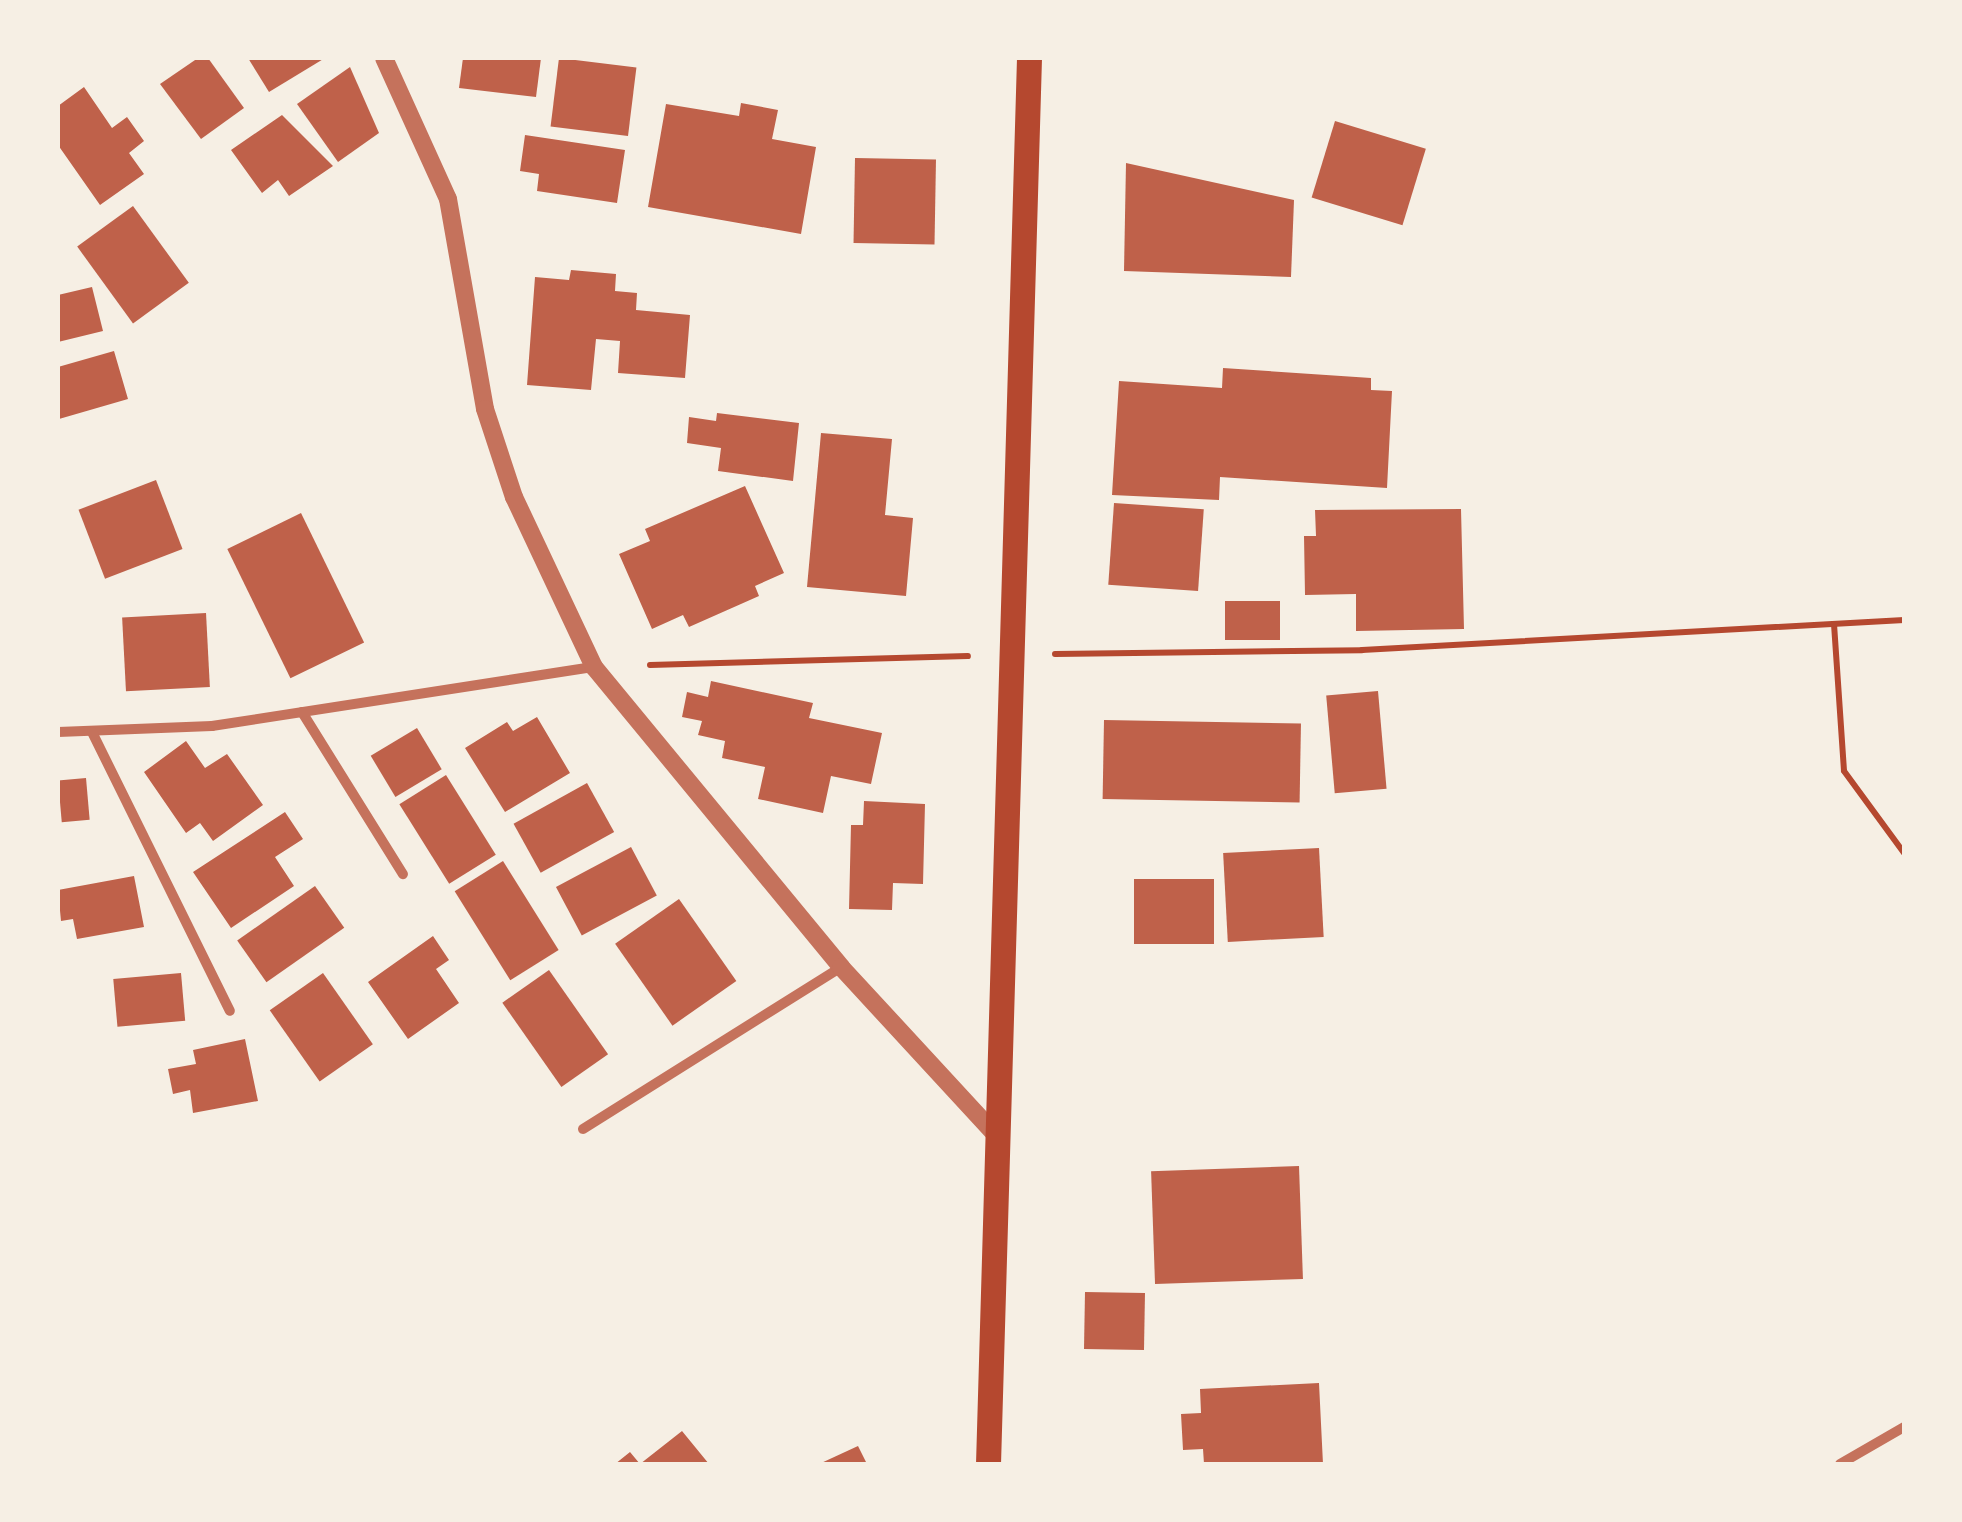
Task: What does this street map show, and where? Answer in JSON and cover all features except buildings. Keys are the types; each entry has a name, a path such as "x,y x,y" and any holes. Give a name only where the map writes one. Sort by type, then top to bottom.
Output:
{"main road":[{"path":"988,1464 1028,58"}],"street":[{"path":"384,58 448,199 485,409 514,497 594,667 840,967 997,1136"},
{"path":"58,732 302,712 594,667"},
{"path":"302,712 403,874"},
{"path":"92,732 230,1011"},
{"path":"583,1129 840,967"},
{"path":"1840,1464 1904,1427"}],"path":[{"path":"594,667 1011,654 1362,650 1904,620"},
{"path":"1834,624 1844,771 1904,853"}]}
